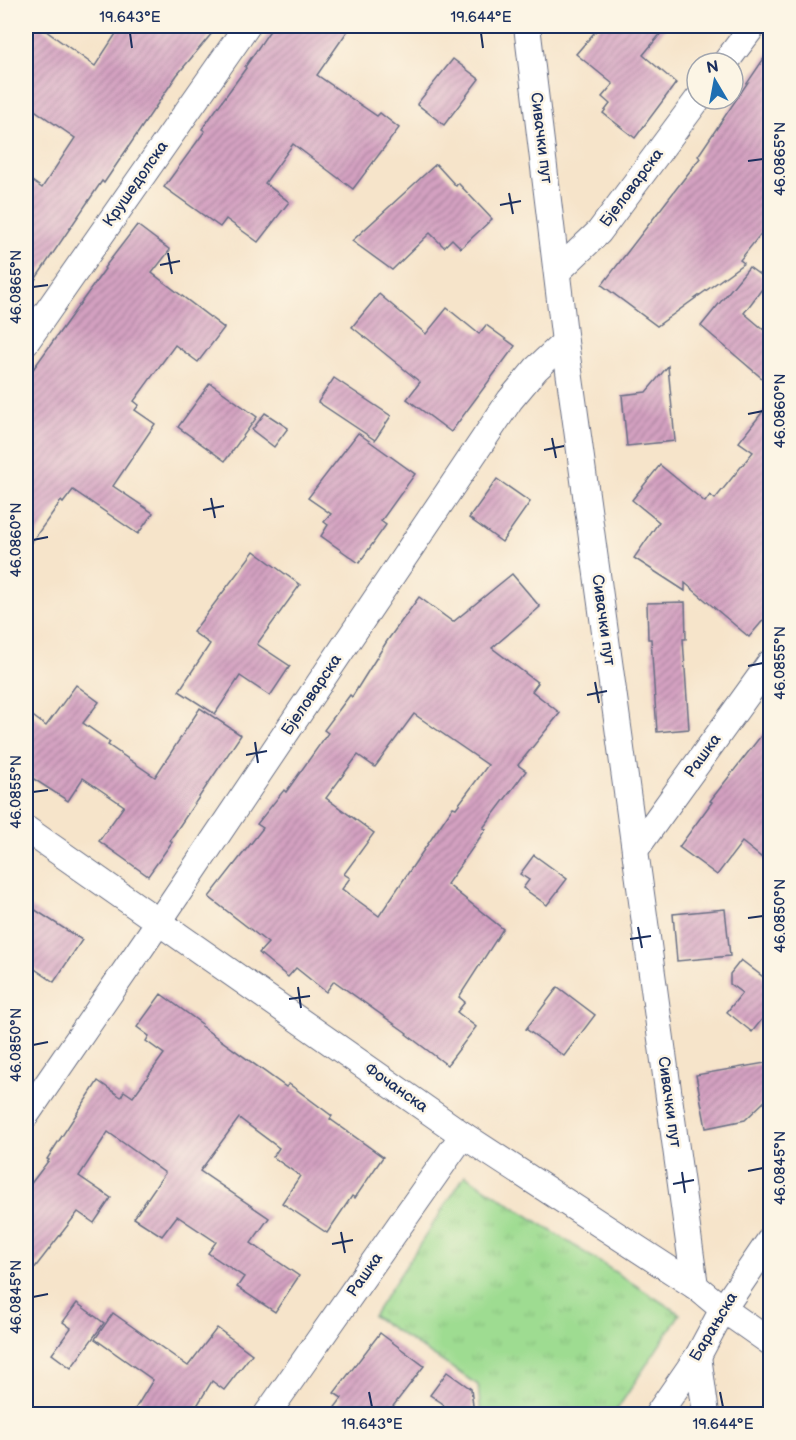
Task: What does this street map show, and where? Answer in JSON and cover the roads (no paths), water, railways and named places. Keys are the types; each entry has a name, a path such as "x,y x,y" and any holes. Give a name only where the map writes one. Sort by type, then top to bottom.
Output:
{"street":[{"name":"Крушедолска","path":"26,342 247,26"},
{"name":"Сивачки пут","path":"527,26 565,342 694,1286"},
{"path":"734,51 753,26"},
{"name":"Бјеловарска","path":"558,271 599,232 689,111"},
{"name":"Бјеловарска","path":"26,1115 510,400 536,369 565,342"},
{"name":"Рашка","path":"635,850 771,663"},
{"name":"Фочанска","path":"26,829 462,1135 694,1286 771,1342"},
{"name":"Рашка","path":"267,1414 462,1135"},
{"name":"Барањска","path":"658,1414 698,1356 723,1309 771,1240"},
{"path":"698,1356 706,1414"}]}
